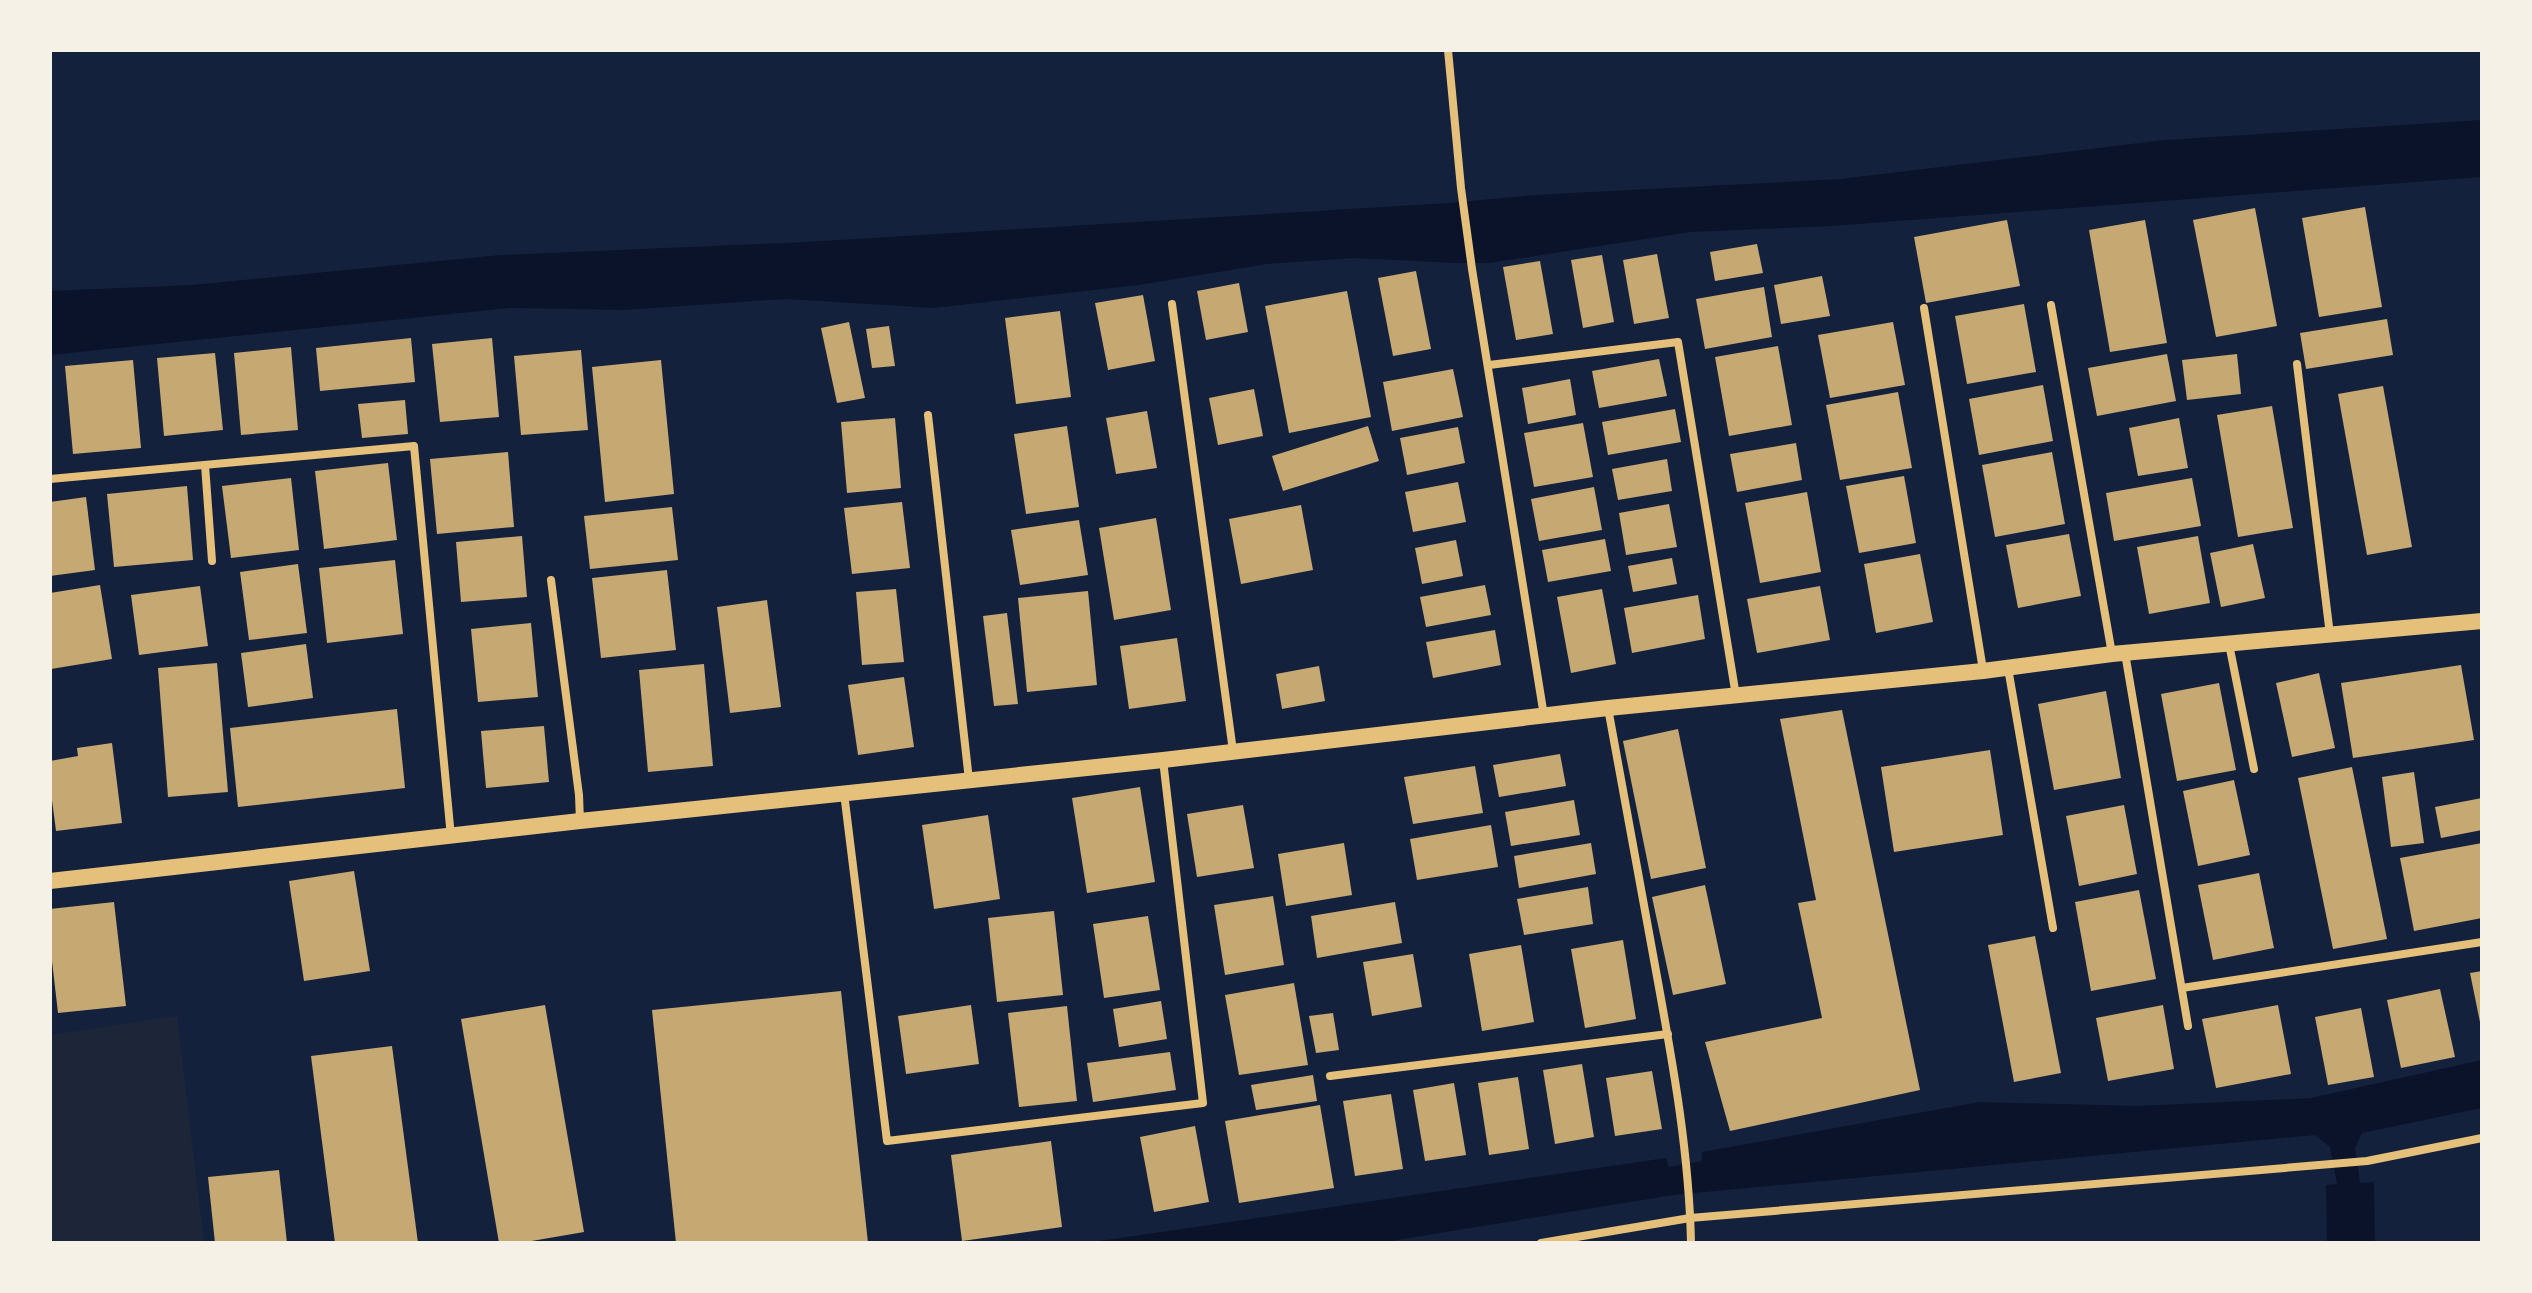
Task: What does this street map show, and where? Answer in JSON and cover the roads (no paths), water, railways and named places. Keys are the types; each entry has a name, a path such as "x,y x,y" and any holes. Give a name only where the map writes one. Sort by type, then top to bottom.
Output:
{"main road":[{"path":"50,881 1163,760 1608,708 1983,671 2119,654 2482,621"}],"street":[{"path":"1448,50 1472,269 1544,716"},
{"path":"1172,304 1233,751"},
{"path":"2051,305 2188,1026"},
{"path":"1924,308 1983,671"},
{"path":"1489,365 1678,342 1736,696"},
{"path":"2297,364 2330,635"},
{"path":"928,415 969,780"},
{"path":"50,479 414,446 451,837"},
{"path":"205,465 212,561"},
{"path":"551,580 580,821"},
{"path":"2229,644 2254,769"},
{"path":"2008,668 2053,928"},
{"path":"1608,708 1668,1034 1685,1149 1691,1243"},
{"path":"844,793 887,1141 1203,1103 1163,760"},
{"path":"2182,988 2482,942"},
{"path":"1330,1076 1668,1034"},
{"path":"1541,1243 1690,1218 2367,1161 2482,1138"}]}
